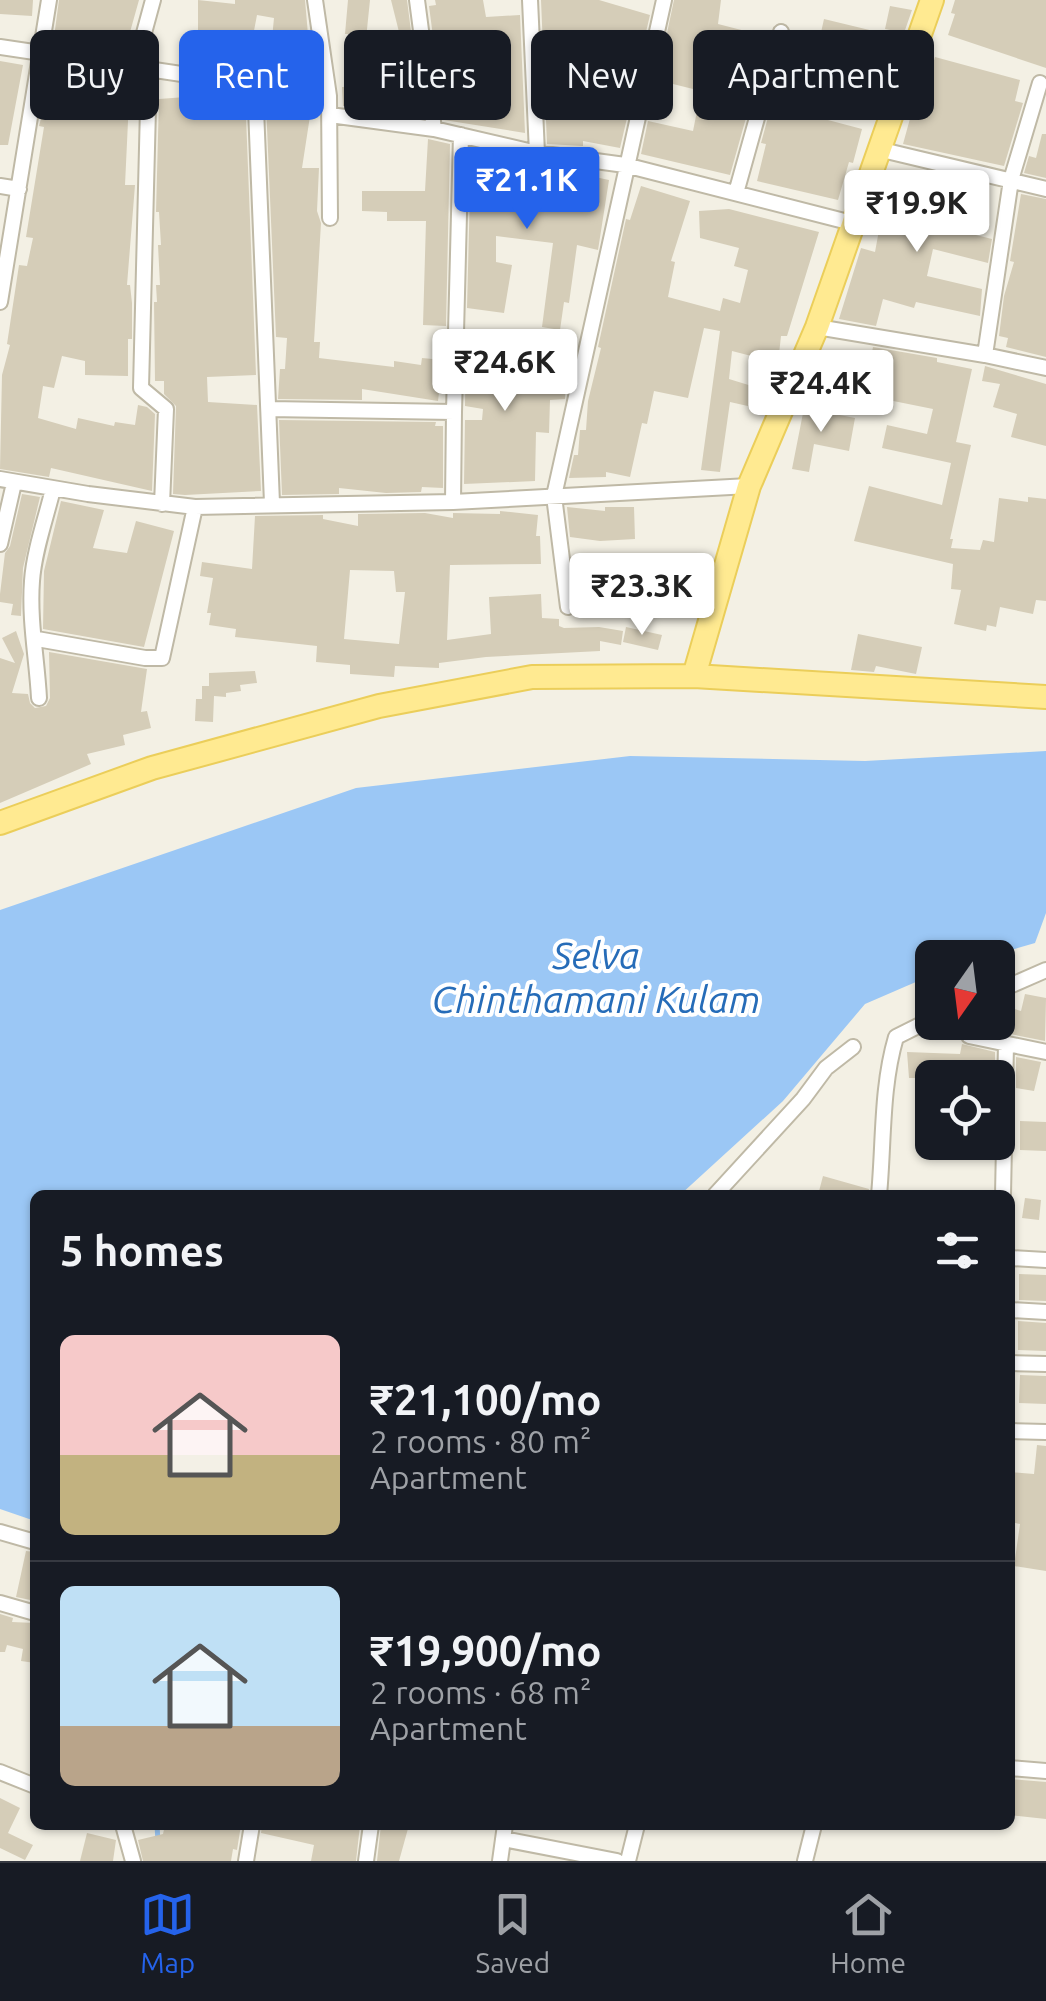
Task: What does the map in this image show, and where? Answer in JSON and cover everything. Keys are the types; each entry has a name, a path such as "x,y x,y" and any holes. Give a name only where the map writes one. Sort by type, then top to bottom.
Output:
{"main road":[{"path":"694,676 748,486 817,327 932,0"},
{"path":"0,823 152,768 379,706 532,677 694,676 1046,697"}],"street":[{"path":"45,30 50,0"},
{"path":"148,30 153,0"},
{"path":"315,0 329,96 330,218"},
{"path":"417,0 434,129"},
{"path":"530,0 537,153"},
{"path":"568,607 554,496 664,0"},
{"path":"0,47 30,50"},
{"path":"984,354 1011,180 1040,83"},
{"path":"324,95 329,96"},
{"path":"330,115 434,129 537,153 625,165 852,223"},
{"path":"0,302 30,120"},
{"path":"142,120 142,388 166,409 162,504"},
{"path":"257,120 272,504"},
{"path":"736,193 756,120"},
{"path":"453,502 461,134"},
{"path":"878,148 1046,189"},
{"path":"0,186 19,189"},
{"path":"817,327 1046,368"},
{"path":"270,409 454,412"},
{"path":"0,544 7,481 195,507 453,502 748,486"},
{"path":"40,698 32,624 32,577 53,489"},
{"path":"36,639 128,656 162,658 195,507"},
{"path":"1015,984 1046,970"},
{"path":"879,1190 885,1074 896,1037 915,1028"},
{"path":"988,1040 1046,1052"},
{"path":"1003,1190 1006,1044"},
{"path":"721,1190 826,1068 853,1048"},
{"path":"1015,1258 1046,1260"},
{"path":"1015,1310 1046,1312"},
{"path":"1015,1363 1046,1364"},
{"path":"1015,1431 1046,1432"},
{"path":"0,1532 30,1541"},
{"path":"0,1603 30,1612"},
{"path":"1015,1768 1046,1771"},
{"path":"0,1772 30,1784"},
{"path":"126,1830 133,1861"},
{"path":"246,1861 251,1830"},
{"path":"366,1861 370,1830"},
{"path":"628,1861 636,1830"},
{"path":"805,1861 813,1830"},
{"path":"500,1861 504,1832 617,1861"}],"water":[{"name":"Selva Chinthamani Kulam","path":"1046,751 1046,913 1035,943 1015,949 1015,940 915,940 915,982 865,1004 783,1101 685,1190 30,1190 30,1519 0,1509 0,910 356,788 630,756 865,761"}],"building":[{"path":"0,0 33,0 32,16 0,14"},
{"path":"59,0 139,0 131,30 55,30"},
{"path":"198,0 235,4 235,0 305,0 308,30 273,30 274,18 257,15 254,30 198,30"},
{"path":"348,0 370,0 367,30 345,30"},
{"path":"391,0 407,0 411,30 398,30"},
{"path":"435,0 483,0 486,17 520,15 525,133 444,120 511,120 511,30 432,30 429,6 436,5"},
{"path":"541,0 599,0 650,15 646,30 542,30"},
{"path":"674,0 721,0 718,24 741,30 693,30 693,89 673,84 673,30 668,30"},
{"path":"955,0 1046,0 1046,68 948,35"},
{"path":"890,6 912,10 905,30 885,29"},
{"path":"824,19 869,30 822,30"},
{"path":"935,57 1020,80 1015,101 1023,103 1004,166 903,144 910,120 934,120"},
{"path":"0,61 23,65 8,145 0,145"},
{"path":"179,97 179,120 246,120 256,375 207,377 208,402 257,405 261,491 173,494 176,406 164,394 164,381 155,381 154,302 156,285 160,285 161,245 156,212 159,99"},
{"path":"41,120 128,120 125,185 135,185 127,285 132,303 128,376 85,375 85,361 62,356 54,388 43,386 38,418 76,429 78,418 114,426 115,422 135,425 138,405 147,407 155,414 152,491 51,468 49,477 0,469 2,375 10,345 7,344 19,265 27,266 33,238 26,237 44,127 39,126"},
{"path":"267,120 309,120 302,168 319,168 317,211 321,223 314,342 320,342 319,358 394,367 394,361 421,365 422,358 443,360 438,401 362,389 362,400 278,399 287,338 276,337"},
{"path":"546,120 627,120 620,148 583,141 583,146 547,144"},
{"path":"695,120 745,120 730,175 641,154 648,121 693,131"},
{"path":"767,120 828,120 862,129 838,200 757,181 766,144 761,143"},
{"path":"1042,134 1046,134 1046,178 1024,173 1029,156 1036,158"},
{"path":"428,139 450,144 446,326 423,325 426,221 387,221 387,212 362,211 362,191 425,191"},
{"path":"471,152 487,153 487,165 537,167 536,199 569,206 576,173 609,180 598,250 577,245 569,303 564,302 560,330 542,327 553,243 496,236 496,262 512,265 504,313 467,308"},
{"path":"894,176 929,186 923,211 954,217 963,182 988,188 976,235 992,239 988,263 933,249 927,276 982,289 980,316 916,302 914,308 883,299 876,326 839,319 861,248 875,252 884,203"},
{"path":"641,186 690,201 671,261 675,262 668,297 720,311 723,298 740,303 748,270 734,266 739,248 700,238 699,211 729,209 819,232 787,336 781,336 778,363 732,351 729,379 765,390 761,409 730,402 720,472 701,470 720,331 704,328 688,398 654,391 630,477 606,472 606,477 569,478 574,455 578,455 580,430 586,430 588,401 601,348 598,347 626,219 630,220"},
{"path":"1021,194 1046,199 1046,357 1006,347 1008,338 999,336 1004,296 1014,262 1010,261"},
{"path":"466,338 519,346 514,377 566,373 565,399 550,400 549,433 536,432 535,481 464,484 465,420 482,420 483,409 465,406"},
{"path":"873,347 937,358 937,362 972,369 956,442 971,445 951,548 980,550 983,540 994,542 999,498 1028,502 1028,497 1046,499 1046,601 1036,600 1033,614 1000,607 996,627 987,625 986,631 954,624 961,590 951,589 953,564 854,541 869,486 942,505 951,463 882,448 887,425 927,434 933,409 809,384 819,361 868,372"},
{"path":"985,366 1046,384 1046,446 1011,437 1017,414 993,407 1000,384 982,381"},
{"path":"804,408 855,418 849,451 814,444 809,472 792,469"},
{"path":"279,420 436,422 435,426 443,426 443,488 386,493 339,488 339,494 282,495"},
{"path":"22,494 40,497 23,568 21,616 11,615 13,604 0,602 0,594 5,553"},
{"path":"61,501 104,510 93,548 127,553 136,521 174,531 144,647 43,629 44,571"},
{"path":"567,507 605,511 605,507 634,507 635,539 600,541 570,537"},
{"path":"425,513 453,518 453,513 538,515 536,536 540,536 541,564 450,565 447,640 491,634 489,597 541,594 542,618 559,619 559,626 564,628 623,631 621,645 600,641 600,651 486,657 439,663 439,668 395,666 394,677 350,674 350,665 316,662 317,646 235,637 236,629 209,625 211,613 207,613 213,578 200,576 202,562 252,569 255,516 323,515 323,519 358,526 358,514","holes":["350,570 394,571 396,592 405,592 399,644 344,639"]},
{"path":"626,627 662,635 658,650 623,642"},
{"path":"16,631 24,654 12,693 28,694 35,708 46,706 50,698 49,652 147,669 141,712 147,711 151,728 123,735 125,745 87,754 91,764 0,803 0,658 15,663 2,638"},
{"path":"858,634 922,647 916,674 876,666 874,672 851,670"},
{"path":"255,671 257,683 240,685 241,691 226,693 226,697 214,696 213,722 195,721 196,699 202,699 202,686 209,686 209,673"},
{"path":"1025,994 1046,998 1045,1041 1015,1035 1015,1009 1021,1011"},
{"path":"962,1044 995,1052 995,1060 915,1060 915,1078 909,1078 907,1052 960,1054"},
{"path":"1016,1057 1041,1062 1034,1091 1016,1088"},
{"path":"1020,1121 1046,1122 1046,1151 1020,1150"},
{"path":"823,1176 869,1189 869,1190 819,1190"},
{"path":"1025,1198 1041,1200 1039,1220 1022,1218"},
{"path":"1019,1274 1046,1275 1046,1301 1019,1300"},
{"path":"1018,1321 1046,1323 1046,1351 1018,1350"},
{"path":"1020,1375 1046,1376 1046,1404 1019,1403"},
{"path":"1037,1445 1046,1446 1046,1571 1015,1566 1020,1524 1015,1523 1015,1472 1034,1474"},
{"path":"26,1551 30,1551 30,1600 16,1597"},
{"path":"0,1614 13,1618 12,1622 30,1623 30,1662 21,1661 23,1649 7,1645 5,1652 0,1652"},
{"path":"1015,1779 1046,1782 1046,1819 1015,1816"},
{"path":"0,1798 20,1808 8,1833 33,1845 25,1860 0,1848"},
{"path":"164,1830 240,1830 231,1861 143,1861 138,1840 163,1834"},
{"path":"359,1830 356,1861 311,1861 314,1845 261,1833"},
{"path":"380,1830 408,1830 399,1861 377,1861"},
{"path":"87,1833 116,1840 113,1861 80,1861"}],"waterway":[{"path":"157,1830 158,1842"}]}
